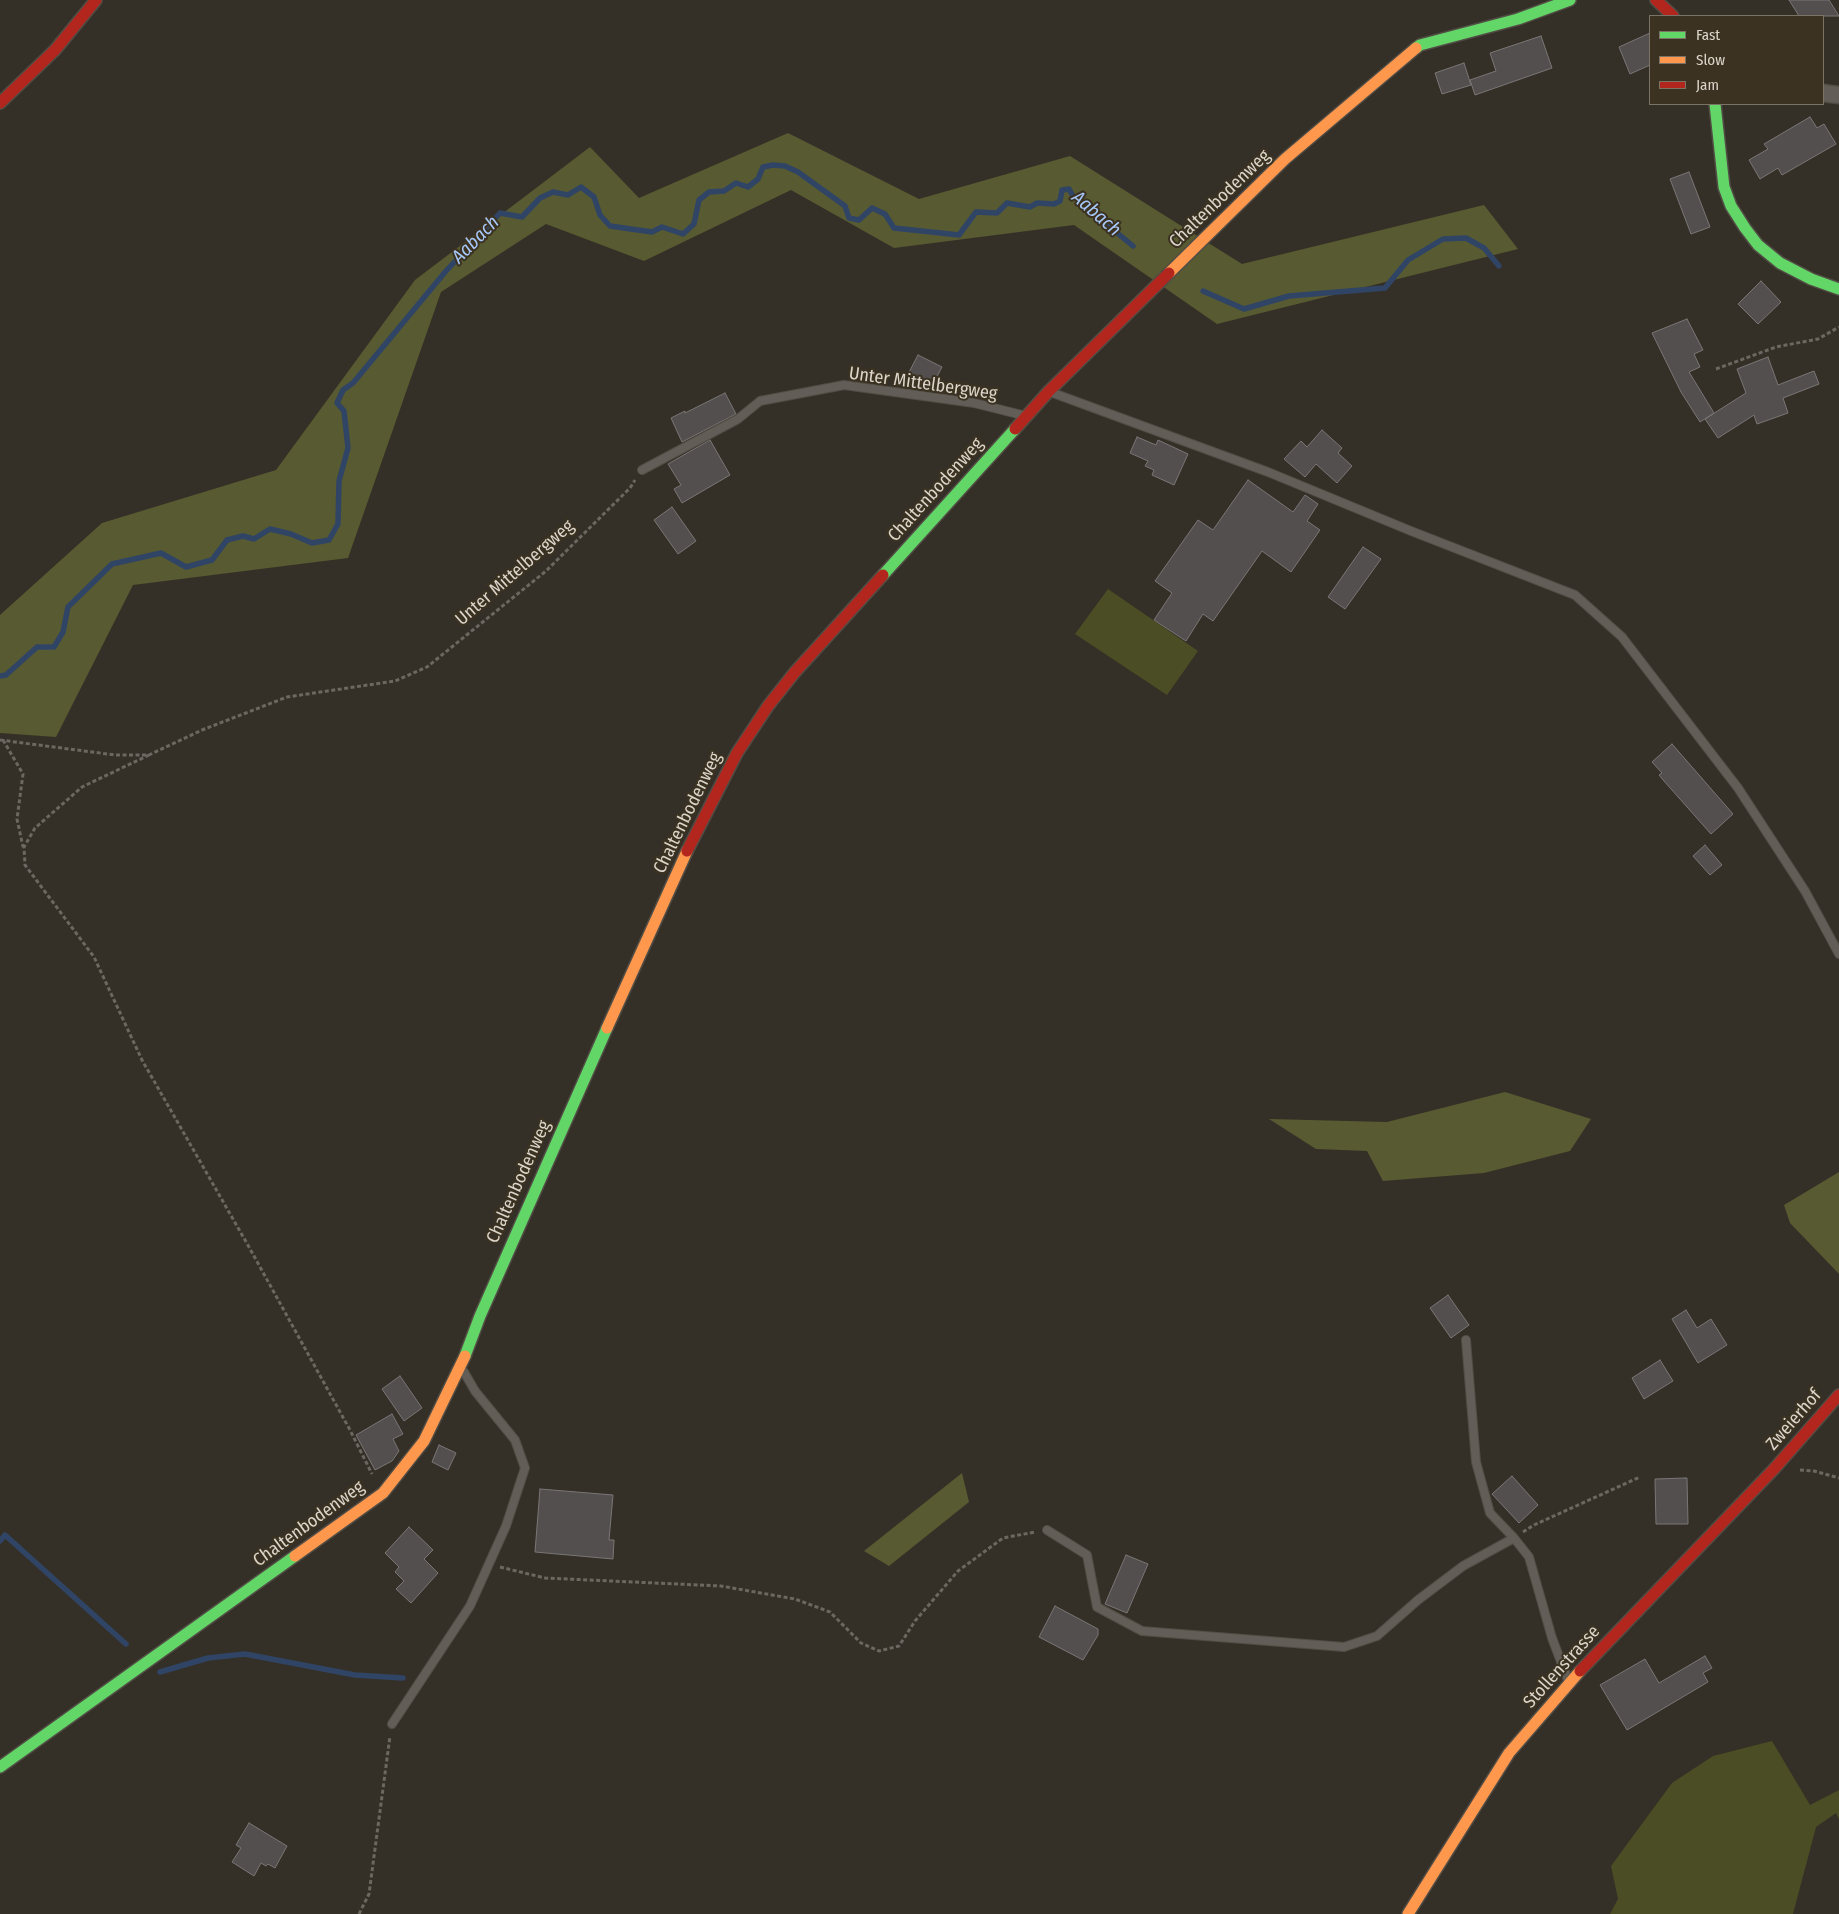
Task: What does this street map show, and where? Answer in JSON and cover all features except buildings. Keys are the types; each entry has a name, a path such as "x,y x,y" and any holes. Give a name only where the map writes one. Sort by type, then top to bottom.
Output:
{"street":[{"path":"0,102 55,50 96,0"},
{"name":"Chaltenbodenweg","path":"0,1767 383,1493 424,1441 461,1368 480,1316 583,1080 696,832 737,753 768,706 795,672 1026,416 1285,160 1420,46 1518,19 1570,0"},
{"path":"1656,0 1672,15"},
{"path":"1824,93 1839,95"},
{"path":"1715,105 1724,187 1731,206 1745,228 1758,245 1780,263 1811,279 1839,289"},
{"name":"Zweierhof","path":"1774,1468 1839,1395"},
{"name":"Stollenstrasse","path":"1408,1914 1509,1753 1569,1683 1774,1468"}],"lane":[{"name":"Unter Mittelbergweg","path":"642,470 738,419 760,401 844,385 974,403 1026,416"},
{"path":"1049,392 1268,472 1411,531 1575,595 1622,637 1738,788 1805,891 1839,954"},
{"path":"1466,1340 1476,1462 1490,1513 1514,1538 1528,1557 1552,1638 1569,1683"},
{"path":"392,1724 470,1606 506,1526 525,1468 515,1440 475,1392 461,1368"},
{"path":"1047,1530 1087,1555 1097,1607 1142,1631 1344,1647 1377,1636 1418,1600 1463,1566 1514,1538"}],"path":[{"path":"1716,369 1776,347 1818,339 1839,327"},
{"name":"Unter Mittelbergweg","path":"1,740 115,755 149,755 202,730 287,697 395,682 427,667 546,571 630,488 642,470"},
{"path":"1,740 23,774 17,819 24,847 25,865 94,957 142,1060 249,1247 383,1493"},
{"path":"24,847 35,828 82,787 149,755"},
{"path":"1774,1468 1814,1471 1839,1478"},
{"path":"1514,1538 1534,1525 1640,1477"},
{"path":"489,1565 545,1578 721,1586 794,1599 830,1612 861,1643 879,1651 899,1646 915,1621 958,1571 1003,1538 1047,1530"},
{"path":"359,1914 369,1894 392,1724"}],"green space":[{"path":"788,133 919,199 1070,156 1242,264 1484,205 1518,249 1217,324 1074,225 894,248 791,190 644,261 546,224 441,292 348,558 133,585 56,737 0,733 0,615 102,523 276,470 415,280 590,147 639,198"},
{"path":"1108,589 1198,651 1167,695 1075,634"},
{"path":"1505,1092 1591,1119 1570,1151 1484,1173 1383,1181 1367,1151 1316,1149 1269,1119 1387,1122"},
{"path":"1839,1172 1839,1274 1790,1223 1784,1205"},
{"path":"962,1473 969,1502 889,1566 864,1551"},
{"path":"1772,1741 1810,1805 1839,1790 1839,1819 1836,1813 1816,1827 1793,1914 1610,1914 1618,1899 1611,1866 1672,1783 1713,1756"}],"waterway":[{"name":"Aabach","path":"0,676 6,675 37,647 54,647 63,632 68,607 112,564 161,553 186,567 212,560 227,540 243,536 254,539 270,529 291,534 312,543 329,540 338,524 339,481 348,448 344,411 337,403 343,390 353,383 446,271 500,213 522,217 540,198 553,192 568,195 581,187 594,197 600,215 610,226 652,232 662,227 683,234 694,224 699,200 709,192 724,191 736,183 748,187 758,179 763,167 773,165 785,166 798,172 845,206 849,218 859,220 872,208 885,214 894,228 959,235 976,212 997,213 1007,203 1030,207 1037,203 1054,204 1060,201 1062,190 1069,189 1073,196 1090,206 1099,218 1133,246"},
{"name":"Aabach","path":"1203,291 1244,309 1289,296 1385,288 1408,260 1443,239 1466,238 1484,248 1499,266"},
{"path":"0,1541 5,1535 126,1644"},
{"path":"160,1672 208,1658 245,1654 355,1675 403,1678"}],"traffic: fast":[{"path":"1416,48 1420,45 1518,19 1570,0"},
{"path":"1715,105 1724,187 1731,206 1745,228 1758,245 1780,263 1811,279 1839,289"},
{"path":"883,575 1015,429"},
{"path":"465,1356 480,1316 607,1028"},
{"path":"0,1767 295,1556"}],"traffic: slow":[{"path":"1169,273 1285,159 1416,48"},
{"path":"607,1028 687,851"},
{"path":"295,1556 383,1493 424,1441 465,1356"},
{"path":"1408,1914 1509,1753 1580,1671"}],"traffic: jam":[{"path":"0,103 55,50 96,0"},
{"path":"1656,0 1672,15"},
{"path":"1015,429 1049,391 1169,273"},
{"path":"687,851 737,753 768,706 795,672 883,575"},
{"path":"1580,1671 1774,1469 1839,1395"}]}
